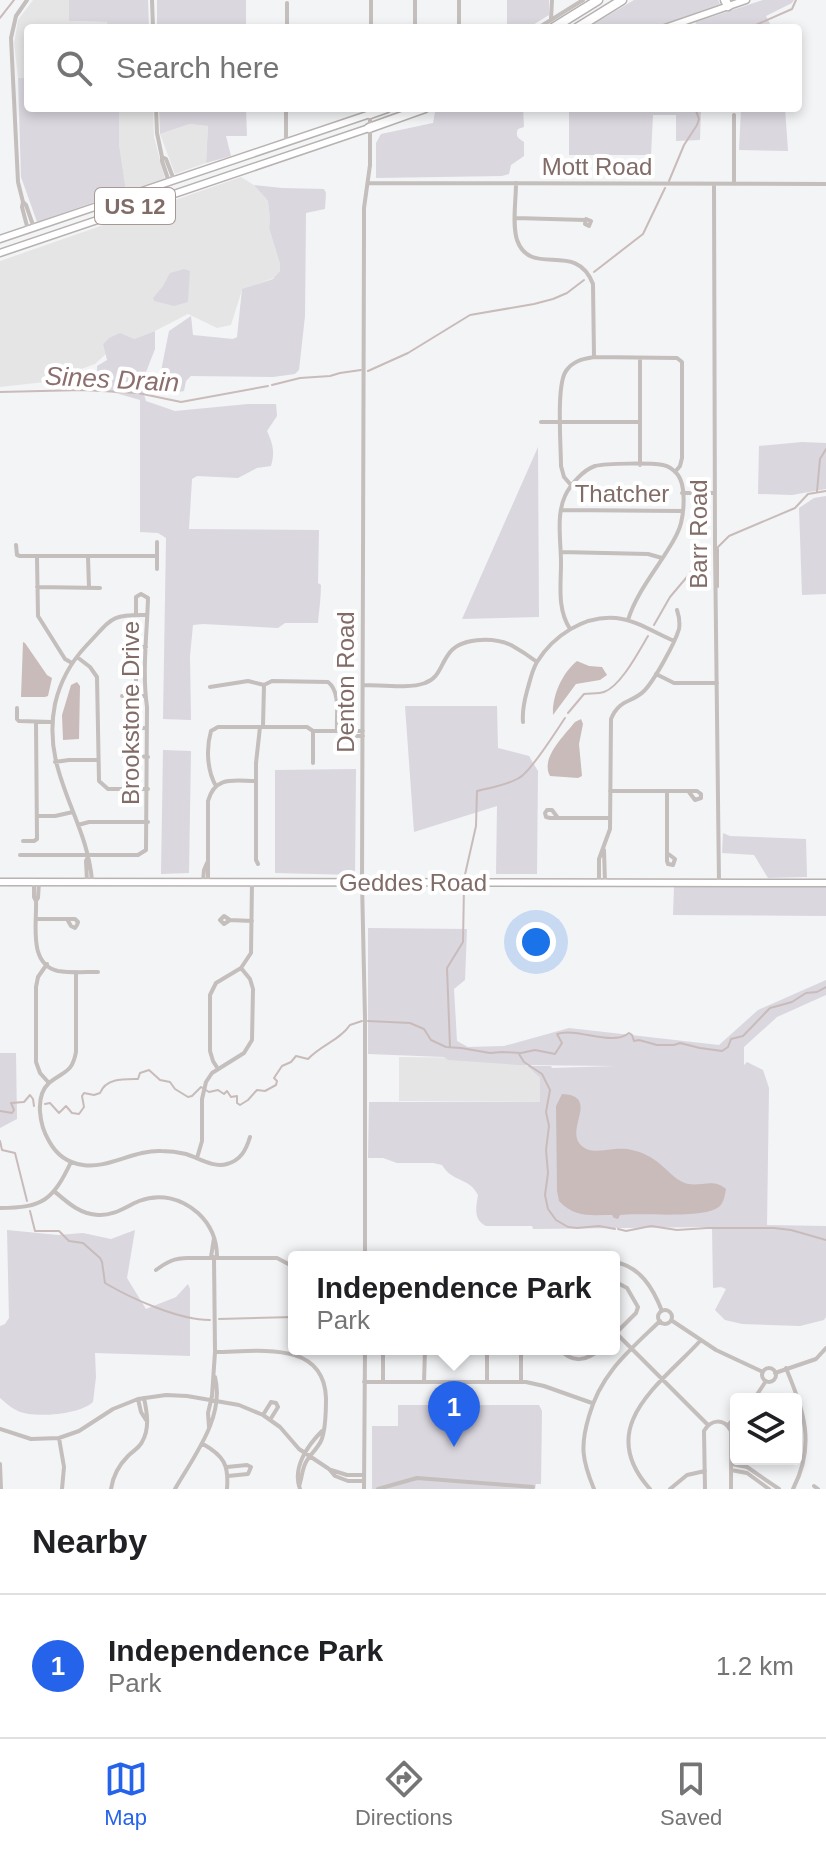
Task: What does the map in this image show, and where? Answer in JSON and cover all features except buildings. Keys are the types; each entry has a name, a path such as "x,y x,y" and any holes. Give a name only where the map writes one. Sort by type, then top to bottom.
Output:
{"highway":[{"path":"552,24 566,23 598,0"},
{"path":"583,24 622,0"},
{"name":"US 12","path":"369,128 414,112"}],"main road":[{"path":"675,24 726,3 746,0"},
{"name":"US 12","path":"0,239 367,112"},
{"name":"US 12","path":"0,253 369,128"},
{"path":"256,165 253,157 266,148"},
{"path":"227,162 233,167 227,176"},
{"path":"112,214 110,206 125,197"},
{"path":"75,227 84,219 81,212"},
{"name":"Geddes Road","path":"0,882 826,883"}],"street":[{"path":"27,0 16,16 11,38 18,182 31,229"},
{"path":"152,0 153,24"},
{"path":"371,0 371,24"},
{"path":"415,0 415,24"},
{"path":"459,0 459,24"},
{"path":"552,0 552,24"},
{"path":"552,24 583,0"},
{"path":"287,3 287,24"},
{"path":"156,112 162,157 166,159 172,181"},
{"path":"286,112 286,142"},
{"name":"Denton Road","path":"365,1251 362,883 364,208 368,183 370,112"},
{"path":"734,115 734,184"},
{"name":"Mott Road","path":"368,183 826,184"},
{"path":"516,183 515,228 518,243 535,259 576,263 589,274 593,284 594,357"},
{"name":"Barr Road","path":"714,184 719,883"},
{"path":"516,218 585,220"},
{"path":"571,485 561,469 561,388 564,373 578,360 594,357 677,358 682,362 682,458 675,472"},
{"path":"640,358 640,465"},
{"path":"541,422 640,422"},
{"path":"570,629 561,609 561,510 571,485 596,466 663,465 681,480 679,531 639,595 628,620"},
{"path":"682,493 715,493"},
{"name":"Thatcher","path":"561,510 682,511"},
{"path":"157,542 157,569"},
{"path":"16,545 17,555 37,557 157,556"},
{"path":"561,555 648,554 662,558"},
{"path":"37,557 37,611 65,659 72,663"},
{"path":"88,557 89,588"},
{"path":"37,587 100,588"},
{"name":"Brookstone Drive","path":"89,855 138,855 145,853 147,848 145,696 148,598 141,594 136,597 136,614"},
{"path":"602,883 599,859 609,832 610,818 611,719 622,703 644,691 656,674 679,626 677,610"},
{"path":"90,881 86,861 89,855 55,762 52,722 63,679 77,657 110,620 120,615 147,615"},
{"path":"523,722 522,710 537,662 570,629 602,618 628,620 674,641"},
{"path":"363,685 427,683 438,674 449,653 467,642 505,643 537,662"},
{"path":"123,647 146,647"},
{"path":"136,647 136,696"},
{"path":"77,657 97,677 98,779 104,787 111,789 148,789"},
{"path":"656,674 670,682 717,683"},
{"path":"210,687 248,681 264,685 272,681 331,683 336,693 337,731"},
{"path":"258,864 256,781 264,685"},
{"path":"122,696 145,696"},
{"path":"17,708 18,720 52,722"},
{"path":"23,841 36,840 36,722"},
{"path":"216,786 209,767 209,738 211,731 218,727 307,727 313,731 363,733"},
{"path":"124,728 147,728"},
{"path":"137,728 137,756"},
{"path":"313,731 313,763"},
{"path":"124,757 148,757"},
{"path":"55,762 98,760"},
{"path":"206,881 204,870 208,861 208,801 211,793 216,786 228,781 256,781"},
{"path":"610,791 689,792"},
{"path":"667,792 667,853"},
{"path":"37,816 73,812"},
{"path":"558,818 610,818"},
{"path":"78,825 89,822 148,822"},
{"path":"20,855 89,855"},
{"path":"37,881 34,897 37,950 47,964 58,971 98,972"},
{"path":"218,1069 210,1051 211,991 219,981 241,968 251,953 252,881"},
{"path":"37,919 67,919"},
{"path":"230,920 252,921"},
{"path":"47,964 38,977 36,987 36,1062 49,1083"},
{"path":"197,1158 202,1141 204,1086 218,1069 240,1057 252,1040 252,986 241,968"},
{"path":"76,972 75,1060 69,1070 49,1083 40,1099 44,1131 56,1152 79,1165 97,1166 138,1153 159,1151 182,1153 217,1165 231,1162 244,1153 250,1137"},
{"path":"0,1208 30,1206 44,1200 54,1191 71,1162"},
{"path":"54,1191 69,1205 95,1215 119,1212 151,1198 176,1200 202,1217 217,1245 214,1257 214,1374 217,1388 203,1444 175,1489"},
{"path":"156,1270 176,1258 277,1258 288,1264"},
{"path":"620,1264 640,1274 662,1311"},
{"path":"620,1284 627,1288 638,1307 620,1328"},
{"path":"662,1311 669,1312 671,1320"},
{"path":"660,1321 658,1316 662,1311"},
{"path":"660,1321 667,1323 671,1320"},
{"path":"671,1320 724,1354 763,1372"},
{"path":"594,1489 586,1470 582,1445 592,1403 606,1376 660,1321"},
{"path":"620,1338 708,1425"},
{"path":"650,1489 634,1466 630,1447 635,1412 701,1340"},
{"path":"775,1373 816,1359 825,1350"},
{"path":"215,1352 288,1353"},
{"path":"295,1355 306,1359 316,1368 324,1385 326,1415 322,1431 298,1468 300,1488"},
{"path":"364,1489 365,1355"},
{"path":"383,1355 383,1382"},
{"path":"424,1382 425,1355"},
{"path":"487,1355 487,1382"},
{"path":"521,1355 521,1382"},
{"path":"566,1355 580,1360 593,1355"},
{"path":"786,1368 801,1405 806,1432 804,1461 793,1489"},
{"path":"763,1372 769,1369 775,1373"},
{"path":"763,1372 766,1381"},
{"path":"766,1381 774,1380 775,1373"},
{"path":"758,1393 766,1381"},
{"path":"364,1382 521,1382 544,1386 592,1403"},
{"path":"0,1429 31,1439 59,1438 79,1431 113,1409 141,1399 177,1395 239,1405 263,1415 335,1476 341,1479 364,1478"},
{"path":"111,1489 120,1465 143,1440 146,1420 141,1399"},
{"path":"263,1415 269,1404 276,1403 278,1407 270,1420"},
{"path":"705,1489 703,1434 708,1425 716,1421 728,1425 732,1435 731,1489"},
{"path":"59,1438 64,1467 62,1489"},
{"path":"203,1444 217,1452 227,1467 227,1489"},
{"path":"0,1464 1,1489"},
{"path":"227,1467 251,1467 248,1474 228,1476"},
{"path":"731,1467 747,1473 769,1489"},
{"path":"731,1467 747,1467 779,1489"},
{"path":"670,1489 687,1475 705,1471"},
{"path":"378,1489 417,1478 533,1487"}],"shaded area":[{"path":"33,0 69,0 69,21 108,24 24,24 24,78 18,78 14,43 18,20"},
{"path":"69,0 148,0 149,24 69,21"},
{"path":"157,0 246,0 246,24 157,24"},
{"path":"507,0 549,0 549,15 534,24 507,24"},
{"path":"634,0 718,0 720,4 664,24 594,24"},
{"path":"763,0 794,0 766,16 770,24 696,22"},
{"path":"18,78 24,78 24,112 119,112 119,144 126,191 37,222 21,177"},
{"path":"119,112 153,112 154,137 165,179 126,191 119,144"},
{"path":"159,112 246,112 247,136 226,136 231,156 206,163 208,126 190,124 160,134"},
{"path":"435,112 523,112 524,127 517,133 524,142 524,156 511,165 509,174 502,176 376,178 376,143 381,134 433,123"},
{"path":"569,112 701,112 700,140 676,141 676,115 653,115 651,155 569,155"},
{"path":"741,112 785,112 788,151 739,150"},
{"path":"190,124 208,126 206,163 175,174 160,134"},
{"path":"241,177 254,185 268,201 269,228 280,271 276,277 242,290 231,325 217,328 188,314 134,339 103,344 106,354 95,364 45,382 0,387 0,261"},
{"path":"254,185 324,189 326,193 325,209 306,213 305,316 299,370 295,374 273,377 191,376 186,381 184,391 164,390 158,386 169,331 191,316 193,335 237,337 242,289 273,279 280,271 269,228 268,201"},
{"path":"184,269 190,271 188,302 174,306 154,301 170,273"},
{"path":"155,331 155,349 141,385 146,401 175,411 276,404 277,416 267,431 273,448 271,466 257,468 238,478 197,476 192,479 189,529 319,530 318,583 321,585 318,623 285,623 278,628 193,625 191,720 163,719 166,538 158,533 140,532 140,400 98,388 97,366 107,360 103,344 109,338 120,333 134,339"},
{"path":"826,443 826,489 792,495 758,494 759,446"},
{"path":"538,447 539,617 462,619"},
{"path":"826,496 826,594 802,595 799,508 814,498"},
{"path":"23,642 52,678 48,696 21,697"},
{"path":"577,661 602,667 607,675 600,680 576,684 553,715 559,685"},
{"path":"77,682 80,686 79,739 63,740 62,715 71,685"},
{"path":"405,706 497,706 498,748 529,756 538,771 537,874 496,874 497,806 414,832"},
{"path":"581,719 579,744 582,776 550,776 548,762 551,755 575,722"},
{"path":"163,750 191,751 189,873 161,874"},
{"path":"356,769 355,875 275,873 275,770"},
{"path":"723,833 730,836 806,839 807,877 768,878 754,855 722,853"},
{"path":"826,885 826,916 673,915 674,887"},
{"path":"368,928 467,929 465,980 454,989 457,1041 468,1047 504,1046 569,1028 719,1045 758,1010 826,980 826,995 777,1017 744,1047 744,1065 747,1062 763,1070 769,1088 767,1225 826,1226 824,1320 800,1326 742,1324 725,1320 715,1310 726,1289 713,1288 712,1227 533,1229 532,1226 486,1226 477,1217 478,1195 474,1189 451,1175 442,1165 368,1158 369,1102 540,1102 540,1078 527,1066 616,1066 519,1065 448,1060 444,1057 368,1054"},
{"path":"0,1053 16,1053 17,1119 0,1128"},
{"path":"399,1057 518,1058 540,1078 540,1102 399,1101"},
{"path":"562,1094 574,1096 580,1102 576,1136 580,1144 593,1151 621,1149 643,1153 685,1183 721,1186 726,1189 720,1206 701,1213 630,1214 620,1215 618,1219 612,1215 577,1213 565,1206 559,1201 557,1191 556,1106"},
{"path":"7,1230 58,1235 83,1233 111,1239 135,1230 127,1278 146,1309 176,1297 188,1284 190,1356 95,1353 93,1402 67,1413 44,1415 23,1413 12,1407 0,1398 0,1326 9,1318"},
{"path":"398,1405 539,1405 542,1411 541,1484 536,1484 535,1489 372,1489 372,1426 398,1426"}],"waterway":[{"path":"0,18 14,0"},
{"name":"Sines Drain","path":"758,24 792,9 796,0"},
{"name":"Sines Drain","path":"669,181 684,145 697,125 696,112"},
{"name":"Sines Drain","path":"594,272 643,234 665,188"},
{"name":"Sines Drain","path":"368,371 408,353 470,315 553,299 584,280"},
{"name":"Sines Drain","path":"272,385 361,370"},
{"name":"Sines Drain","path":"0,392 83,390 138,393 181,402 268,386"},
{"path":"817,491 820,459 826,449"},
{"path":"717,548 729,536 795,508 808,494 826,491"},
{"path":"718,549 718,587"},
{"path":"654,625 670,597 708,552"},
{"path":"568,713 584,694 604,692 617,683 648,636"},
{"path":"464,879 476,826 477,791 509,783 524,774 565,718"},
{"path":"450,1047 447,968 463,942 464,886"},
{"path":"368,1021 410,1023 424,1029 431,1040 446,1047 490,1053 535,1050 555,1054 562,1043 557,1034 565,1033 604,1038 622,1037 629,1033 634,1041 657,1045 680,1043 722,1051 731,1039 743,1036 770,1008 826,987"},
{"path":"45,1104 50,1103 59,1113 66,1106 72,1113 79,1114 84,1107 84,1093 100,1093 106,1084 121,1079 138,1079 140,1073 149,1070 188,1097 201,1087 209,1092 218,1090 224,1094 227,1091 231,1097 237,1096 240,1105 257,1090 265,1091 276,1085 274,1078 282,1066 296,1056 308,1059 350,1025 362,1021"},
{"path":"519,1054 524,1062 542,1074 550,1090 546,1112 549,1126 545,1195 548,1209 556,1220 568,1227 615,1229"},
{"path":"0,1111 12,1113 11,1103 24,1102 30,1095 34,1106"},
{"path":"0,1141 2,1150 15,1153 27,1201"},
{"path":"30,1211 35,1231 59,1231 69,1241 83,1243 100,1258 105,1283 156,1308 210,1320"},
{"path":"618,1229 626,1231 651,1226 677,1230 774,1228 826,1240"},
{"path":"219,1319 288,1317"}],"place":[{"name":"Independence Park","path":"454,1447"}]}
